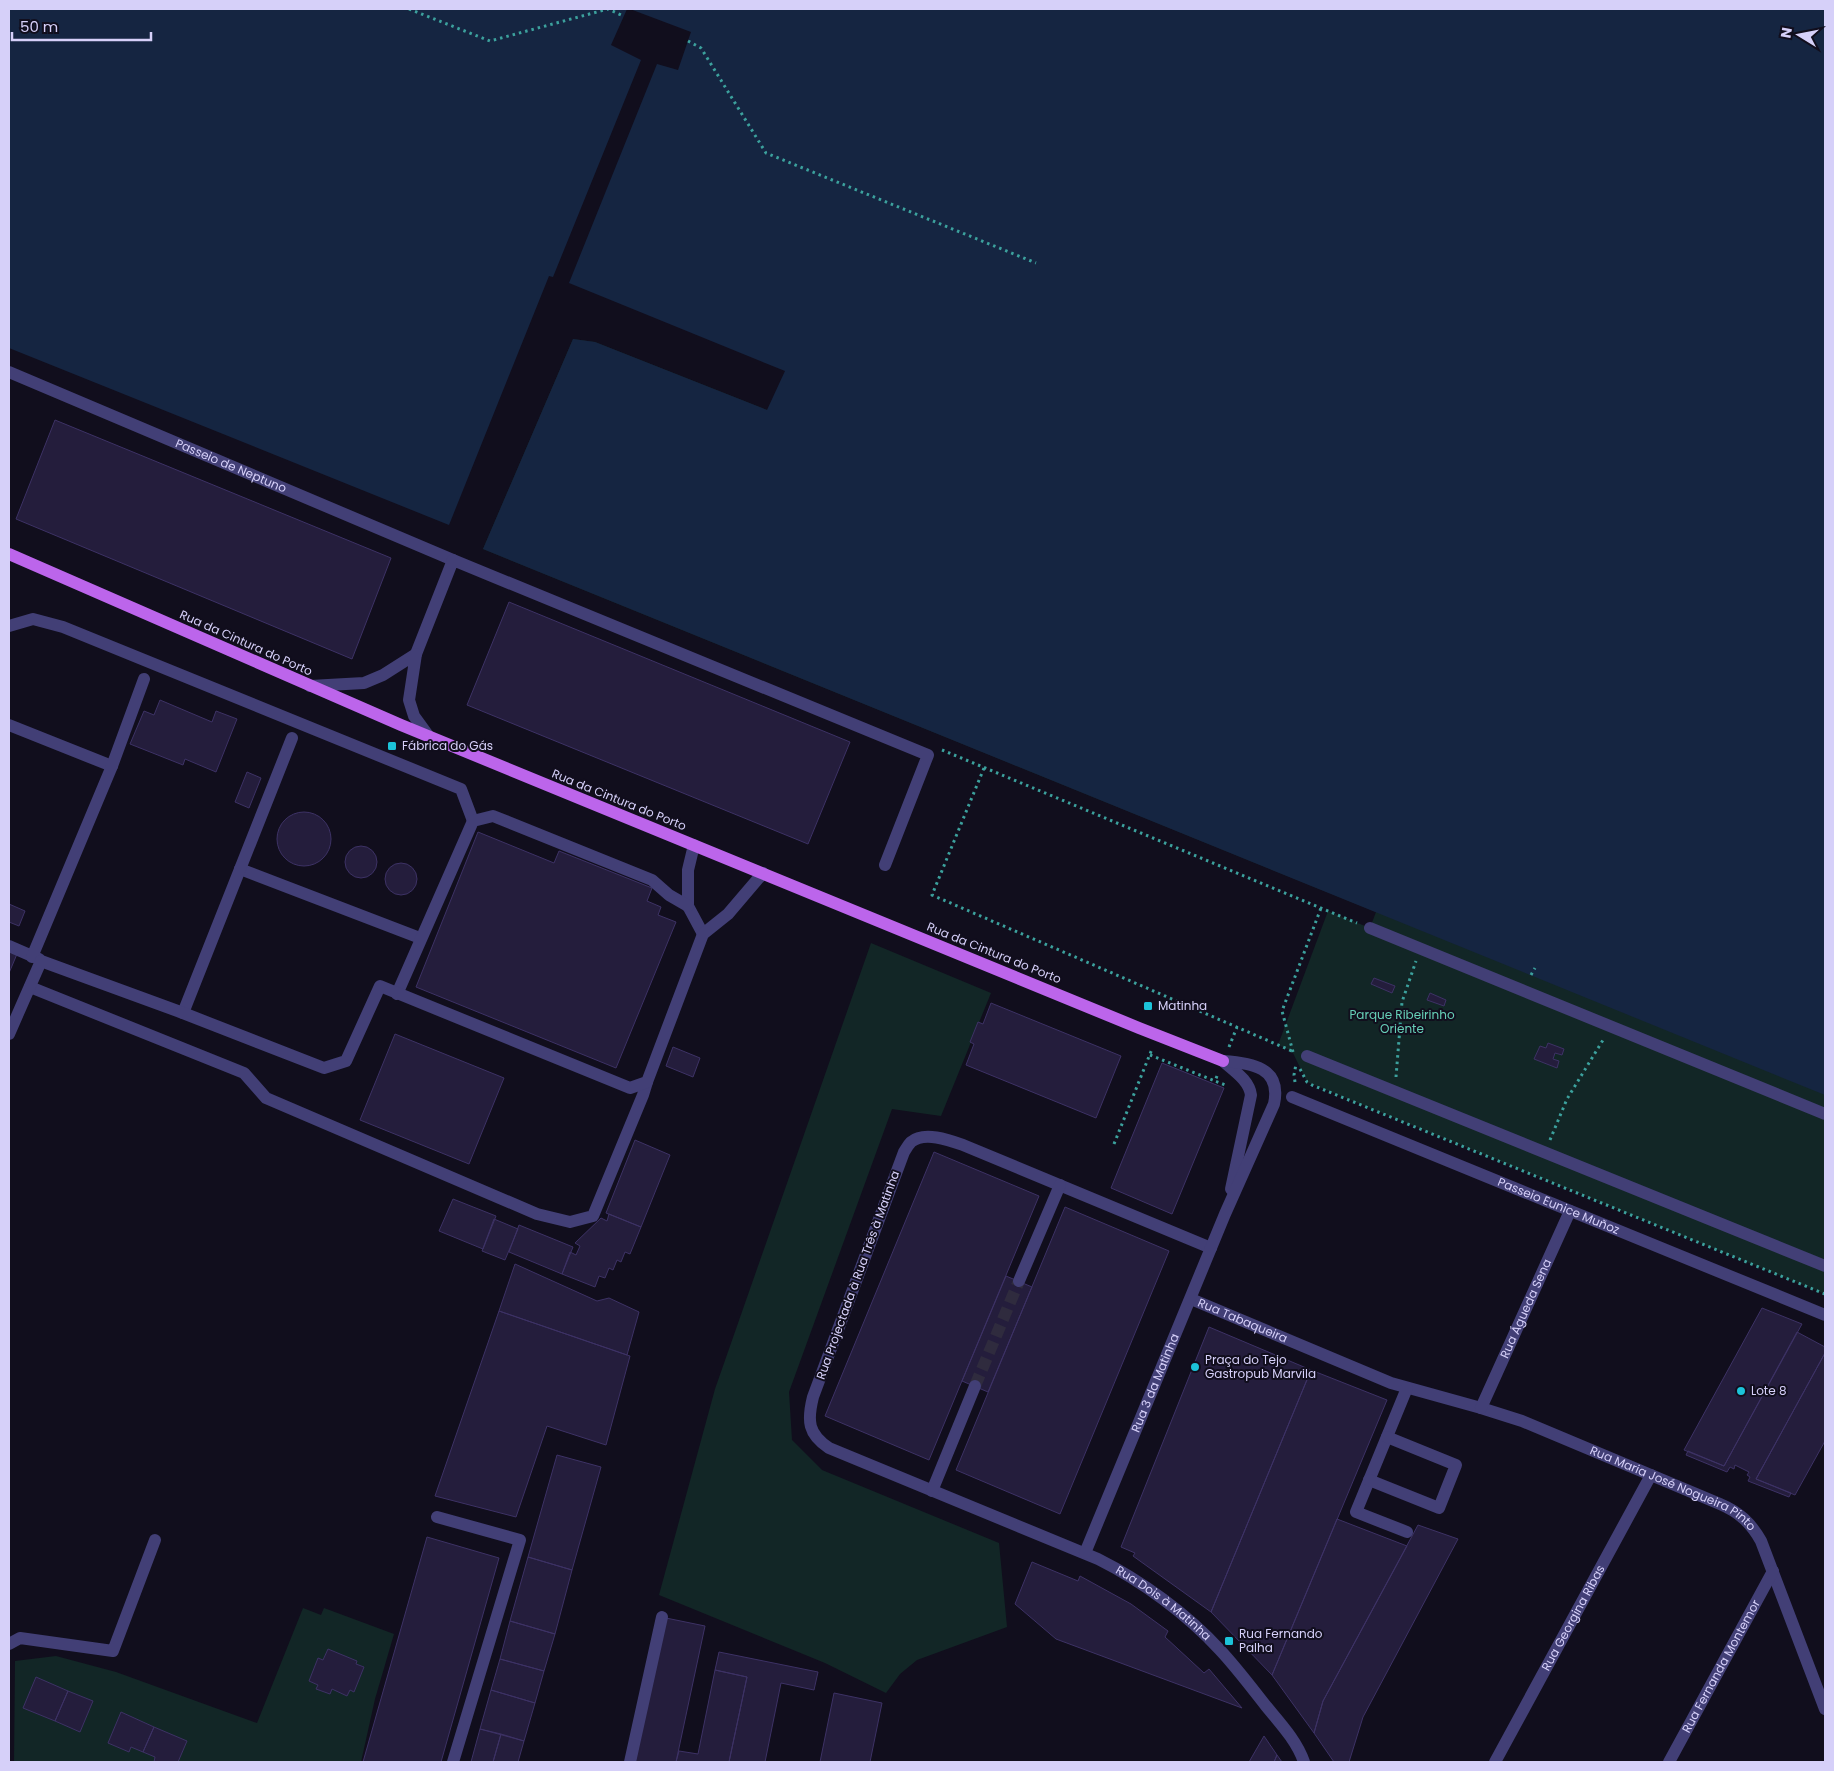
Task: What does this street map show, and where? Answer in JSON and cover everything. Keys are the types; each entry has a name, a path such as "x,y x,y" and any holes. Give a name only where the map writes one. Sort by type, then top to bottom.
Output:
{"main road":[{"name":"Rua da Cintura do Porto","path":"9,554 430,738 1157,1036 1223,1061"}],"street":[{"name":"Passeio de Neptuno","path":"9,372 453,560 928,755 885,865"},
{"path":"430,738 414,716 409,700 416,654 453,560"},
{"path":"9,626 33,619 64,627 461,789 473,821 397,994"},
{"path":"310,686 364,683 383,675 416,654"},
{"path":"32,957 112,766 144,679"},
{"path":"9,725 112,766"},
{"path":"183,1013 292,738"},
{"path":"473,821 493,816 511,823 652,880 669,895 688,906"},
{"path":"694,845 688,870 688,906 703,934"},
{"path":"240,869 420,938"},
{"path":"30,987 244,1073 266,1098 537,1214 570,1222 593,1216 643,1096 703,934 728,914 763,873"},
{"path":"1370,928 1825,1114"},
{"path":"9,946 47,963 324,1068 346,1061 380,986 630,1088 647,1082"},
{"path":"9,1034 41,961 47,963"},
{"path":"1307,1056 1825,1266"},
{"name":"Rua 3 da Matinha","path":"1223,1061 1245,1080 1251,1095 1226,1214"},
{"name":"Rua 3 da Matinha","path":"1085,1553 1211,1248 1272,1112 1276,1088 1271,1077 1259,1068 1244,1063 1223,1061"},
{"name":"Passeio Eunice Muñoz","path":"1292,1097 1825,1315"},
{"name":"Rua Projectada à Rua Três à Matinha","path":"1085,1553 829,1448 818,1440 813,1433 809,1416 813,1398 904,1152 912,1141 918,1138 948,1140 1211,1248"},
{"path":"1019,1282 1060,1185"},
{"name":"Rua Águeda Sena","path":"1481,1408 1570,1211"},
{"name":"Rua Tabaqueira","path":"1191,1299 1377,1378 1407,1388"},
{"path":"932,1491 975,1386"},
{"path":"1407,1388 1356,1512 1407,1532"},
{"name":"Rua Maria José Nogueira Pinto","path":"1407,1388 1522,1421 1652,1474 1739,1514 1748,1521 1758,1536 1825,1709"},
{"path":"1369,1480 1439,1508 1456,1464 1387,1437"},
{"name":"Rua Georgina Ribas","path":"1495,1762 1652,1474"},
{"path":"437,1517 520,1540 453,1762"},
{"path":"9,1644 20,1638 113,1651 155,1540"},
{"name":"Rua Dois à Matinha","path":"1085,1553 1112,1566 1159,1596 1220,1649 1280,1723 1297,1746 1304,1762"},
{"name":"Rua Fernanda Montemor","path":"1669,1762 1773,1571"},
{"path":"630,1762 662,1617"}],"path":[{"path":"409,9 490,41 608,9 623,16"},
{"path":"688,41 701,48 766,153 1036,262"},
{"path":"1320,908 1282,1011 1292,1051 932,895 984,768 1370,928"},
{"path":"1383,1134 1394,1091 1402,1002 1421,949"},
{"path":"1531,975 1535,968"},
{"path":"1528,1194 1567,1099 1612,1027"},
{"path":"1114,1144 1157,1036"},
{"path":"1150,1054 1215,1081"},
{"path":"1292,1097 1295,1090 1294,1068 1302,1056 1307,1056"},
{"path":"1312,1085 1825,1294"}],"green space":[{"name":"Parque Ribeirinho Oriente","path":"573,339 595,342 767,410 1825,744 1825,1294 1307,1082 1292,1051 1278,1045 1328,911 1370,928 1376,912 483,549"},
{"path":"871,943 991,993 941,1116 892,1109 789,1392 792,1440 822,1470 999,1543 1007,1627 917,1660 900,1674 886,1693 825,1663 659,1595 715,1389"},
{"path":"303,1608 321,1615 324,1608 394,1634 375,1699 361,1762 14,1762 15,1661 56,1656 116,1672 257,1723"}],"water":[{"path":"9,9 627,9 611,45 641,60 553,277 549,276 449,525 9,348"},
{"path":"630,9 1825,9 1825,1095 483,549 573,339 595,342 767,410 785,371 569,283 657,64 678,70 691,32"}],"building":[{"path":"55,420 391,558 352,659 16,519"},
{"path":"509,602 850,742 808,844 467,705"},
{"path":"160,700 212,722 216,711 237,719 216,772 185,759 183,765 130,744 144,711 154,715"},
{"path":"247,772 261,778 249,808 235,802"},
{"path":"299,812 309,812 319,816 327,824 331,839 327,854 319,862 309,866 299,866 289,862 281,854 277,844 277,834 281,824 289,816"},
{"path":"478,832 554,863 559,851 652,888 647,901 661,907 658,915 676,922 616,1068 416,987"},
{"path":"361,846 367,847 372,851 376,856 376,868 372,873 367,877 361,878 355,877 350,873 346,868 345,862 346,856 350,851 355,847"},
{"path":"401,863 407,864 412,868 416,873 416,885 412,890 407,894 401,895 395,894 390,890 386,885 385,879 386,873 390,868 395,864"},
{"path":"9,904 25,911 19,926 9,922"},
{"path":"9,951 17,954 9,973"},
{"path":"1374,978 1395,986 1392,993 1371,984"},
{"path":"1430,993 1446,1000 1444,1006 1427,1000"},
{"path":"991,1003 1121,1056 1096,1118 966,1065 974,1044 970,1042 978,1022 983,1024"},
{"path":"395,1034 504,1078 469,1164 360,1120"},
{"path":"1548,1043 1564,1049 1562,1055 1555,1053 1553,1059 1559,1061 1557,1068 1534,1059 1540,1046 1546,1048"},
{"path":"673,1047 700,1058 693,1077 666,1066"},
{"path":"1162,1063 1224,1088 1172,1214 1111,1188"},
{"path":"635,1140 670,1155 641,1227 606,1213"},
{"path":"934,1152 1039,1196 929,1460 825,1416"},
{"path":"453,1199 496,1216 483,1249 439,1231"},
{"path":"1065,1207 1169,1251 1060,1514 956,1470"},
{"path":"609,1214 641,1227 630,1254 625,1252 621,1262 617,1260 613,1270 609,1268 605,1278 599,1276 595,1287 562,1274 570,1252 576,1255 580,1246 575,1243 601,1218 607,1221"},
{"path":"494,1219 518,1229 505,1260 482,1251"},
{"path":"519,1225 573,1247 562,1274 509,1252"},
{"path":"515,1264 597,1301 609,1298 639,1312 627,1355 499,1311"},
{"path":"1006,1276 1032,1287 988,1392 962,1381"},
{"name":"Lote 8","path":"1762,1308 1802,1324 1724,1466 1684,1450"},
{"path":"499,1311 630,1356 606,1445 547,1426 516,1517 435,1496"},
{"path":"1209,1327 1311,1370 1211,1612 1133,1556 1135,1553 1121,1547"},
{"path":"1797,1332 1825,1347 1825,1353 1756,1479 1791,1493 1789,1497 1748,1481 1750,1477 1747,1475 1749,1472 1735,1465 1734,1469 1730,1467 1727,1472 1686,1455 1688,1451 1724,1466"},
{"name":"Lote 8","path":"1825,1353 1825,1441 1795,1495 1756,1479"},
{"path":"1311,1370 1387,1400 1272,1675 1211,1612"},
{"path":"557,1455 601,1467 572,1570 528,1557"},
{"path":"1337,1519 1407,1546 1323,1701 1314,1733 1272,1675"},
{"path":"1418,1525 1458,1539 1363,1717 1349,1762 1334,1762 1314,1733 1323,1701"},
{"path":"427,1537 499,1558 441,1762 363,1762"},
{"path":"528,1557 572,1570 555,1634 510,1621"},
{"path":"1032,1562 1078,1581 1080,1576 1131,1604 1168,1631 1165,1637 1204,1673 1209,1669 1242,1708 1056,1639 1015,1604"},
{"path":"666,1618 705,1626 676,1762 635,1762"},
{"path":"510,1621 555,1634 544,1671 500,1659"},
{"path":"328,1649 357,1661 356,1664 364,1667 354,1692 350,1690 347,1696 332,1689 330,1694 316,1689 318,1685 309,1681 318,1658 323,1660"},
{"path":"719,1652 818,1672 814,1690 781,1683 765,1762 729,1762 747,1677 715,1670"},
{"path":"500,1659 544,1671 535,1703 491,1690"},
{"path":"715,1670 747,1677 729,1762 676,1762 679,1751 698,1754"},
{"path":"36,1677 68,1691 55,1721 23,1708"},
{"path":"491,1690 535,1703 524,1741 480,1729"},
{"path":"68,1691 93,1701 80,1732 55,1721"},
{"path":"834,1693 882,1703 870,1762 820,1762"},
{"path":"121,1712 154,1727 143,1752 131,1747 129,1752 108,1743"},
{"path":"154,1727 187,1741 178,1762 154,1762 155,1757 143,1752"},
{"path":"480,1729 501,1734 493,1762 471,1762"},
{"path":"501,1734 524,1741 518,1762 493,1762"},
{"path":"1264,1736 1277,1755 1274,1762 1249,1762"},
{"path":"1277,1755 1282,1762 1274,1762"}],"tunnel":[{"path":"975,1386 1019,1281"}],"place":[{"name":"Fábrica do Gás","path":"392,746"},
{"name":"Matinha","path":"1148,1006"},
{"name":"Praça do Tejo Gastropub Marvila","path":"1195,1367"},
{"name":"Lote 8","path":"1741,1391"},
{"name":"Rua Fernando Palha","path":"1229,1641"}]}
